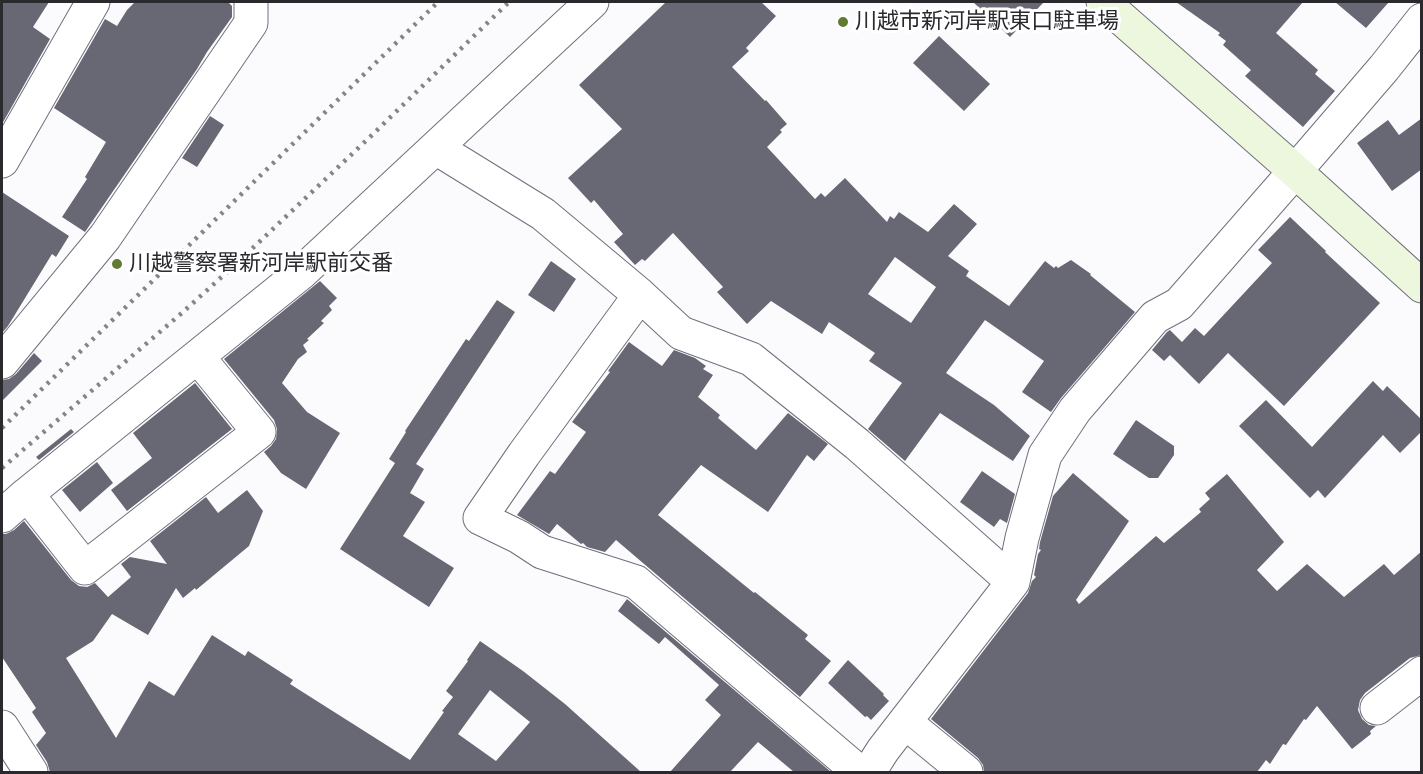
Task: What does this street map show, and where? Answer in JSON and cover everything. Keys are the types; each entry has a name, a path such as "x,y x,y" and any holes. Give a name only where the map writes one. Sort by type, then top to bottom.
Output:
{"street":[{"path":"2,162 93,2"},
{"path":"2,362 105,237 251,23 251,2"},
{"path":"2,516 301,273 592,2"},
{"path":"1103,2 1422,286"},
{"path":"869,772 883,750 1013,582 1022,538 1045,455 1075,410 1155,317 1179,304 1384,68 1422,20"},
{"path":"436,148 543,214 640,295 681,333 751,359 857,444 1013,582"},
{"path":"640,295 480,518 519,537 542,552 636,582 859,772"},
{"path":"27,494 85,568 259,432 198,357"},
{"path":"1377,708 1422,673"},
{"path":"905,722 966,772"},
{"path":"2,727 31,772"}],"building":[{"path":"2,2 49,2 33,27 50,39 2,124"},
{"path":"135,2 228,2 232,6 232,17 85,232 62,217 87,179 85,177 106,142 54,108 105,19 117,26"},
{"path":"666,2 761,2 776,16 746,48 749,51 732,67 787,124 767,147 815,199 821,193 825,197 845,178 887,222 890,216 894,219 899,212 928,232 954,204 977,224 948,256 969,271 966,276 1009,306 1045,261 1054,268 1056,266 1058,268 1071,260 1135,312 1051,412 1022,392 1044,361 985,320 946,373 994,405 1030,436 1013,461 940,413 905,461 868,429 902,383 869,361 875,353 829,322 822,334 771,301 747,324 717,292 723,287 673,233 645,261 642,259 635,265 614,242 623,234 594,200 591,203 568,178 622,129 579,85","holes":["895,257 936,287 911,323 868,294"]},
{"path":"973,2 1044,2 1010,37"},
{"path":"1176,2 1303,2 1276,33 1318,70 1315,74 1335,91 1303,127 1245,76 1251,70 1223,45 1226,41 1218,35 1220,33"},
{"path":"1335,2 1389,2 1366,28"},
{"path":"939,36 990,84 964,111 913,63"},
{"path":"210,116 224,125 197,167 182,158"},
{"path":"1422,118 1422,169 1392,191 1357,143 1388,120 1399,135"},
{"path":"2,192 69,236 56,257 52,254 2,333"},
{"path":"1290,217 1380,303 1284,406 1228,353 1199,384 1170,355 1164,361 1152,350 1170,330 1182,342 1195,328 1204,336 1272,263 1258,250"},
{"path":"551,261 576,279 554,312 528,295"},
{"path":"320,281 337,298 329,306 332,310 321,321 324,323 303,345 307,352 298,359 282,383 307,412 340,433 306,489 281,473 264,452 276,439 277,429 274,420 224,359"},
{"path":"497,300 515,312 416,464 424,469 410,493 425,502 403,536 454,568 429,607 340,549 395,463 389,459 405,431 466,339 469,341"},
{"path":"629,342 662,366 674,350 695,358 706,366 703,369 713,375 698,397 720,415 718,418 756,450 788,413 828,444 814,461 807,455 768,512 701,465 658,515 808,635 805,639 831,661 800,697 616,540 605,552 581,544 557,524 549,534 517,515 550,471 555,474 586,432 572,422 610,372 608,371"},
{"path":"34,353 42,361 2,401 2,380 9,379 16,374"},
{"path":"1373,381 1383,391 1387,386 1422,420 1422,431 1400,453 1383,435 1325,498 1318,490 1310,498 1239,426 1266,400 1312,447"},
{"path":"195,383 232,429 127,511 111,490 152,458 133,433"},
{"path":"1136,420 1174,446 1174,455 1158,478 1149,478 1113,454"},
{"path":"71,429 74,432 39,460 36,457"},
{"path":"97,462 113,483 80,512 62,490"},
{"path":"982,471 1015,494 1007,523 1000,519 994,527 960,502"},
{"path":"1073,473 1129,521 1076,600 1079,604 1156,536 1164,543 1201,512 1199,509 1210,499 1205,493 1227,474 1284,542 1257,570 1277,591 1307,564 1344,597 1384,564 1394,575 1422,551 1422,655 1410,658 1365,693 1360,700 1358,710 1362,719 1369,725 1376,726 1370,731 1371,734 1352,749 1317,706 1306,720 1304,719 1286,745 1283,744 1270,764 1266,760 1257,772 984,772 983,765 978,758 931,719 1028,593 1036,577 1034,575 1038,554 1041,550 1039,549 1040,542 1053,496"},
{"path":"247,490 263,511 249,546 183,598 176,588 148,635 112,614 93,641 66,658 116,738 149,681 174,696 212,635 245,656 248,651 293,680 290,684 410,760 453,697 446,691 480,641 565,704 641,772 50,772 47,762 36,745 46,733 32,712 36,708 2,657 2,534 14,530 24,521 71,580 79,586 87,587 95,583 108,597 131,577 121,564 130,557 167,564 150,541 206,497 218,513","holes":["490,690 530,722 496,761 458,734"]},
{"path":"627,599 831,772 794,772 758,742 730,772 670,772 721,715 705,700 719,685 665,637 659,644 618,611"},
{"path":"848,660 889,701 871,720 828,683"}],"railway":[{"path":"2,428 438,2"},
{"path":"2,468 237,263 509,2"}],"place":[{"name":"川越市新河岸駅東口駐車場","path":"843,22"},
{"name":"川越警察署新河岸駅前交番","path":"117,264"}]}
